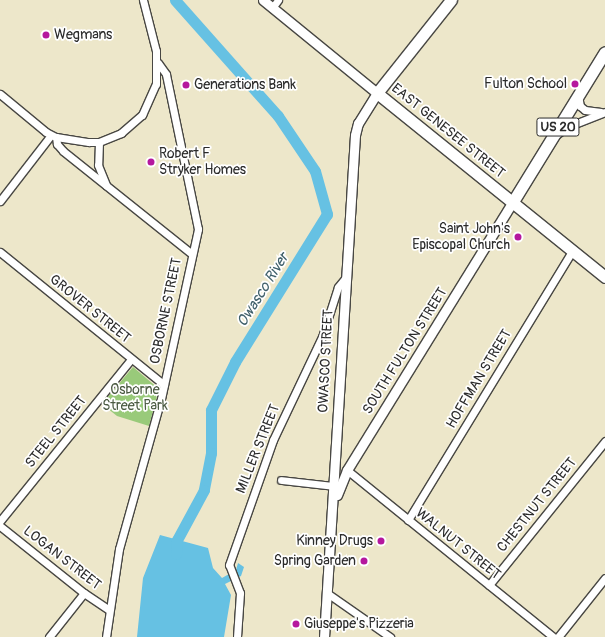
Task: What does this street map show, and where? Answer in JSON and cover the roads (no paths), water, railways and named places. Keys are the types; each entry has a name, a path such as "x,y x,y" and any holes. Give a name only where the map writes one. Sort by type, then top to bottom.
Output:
{"highway":[{"path":"377,93 451,0"},
{"name":"US 20","path":"512,203 605,52"},
{"name":"EAST GENESEE STREET","path":"377,93 605,277"}],"main road":[{"name":"EAST GENESEE STREET","path":"262,0 275,4 377,93"},
{"name":"OWASCO STREET","path":"324,637 355,135 358,123 377,93"},
{"name":"SOUTH FULTON STREET","path":"332,517 341,484 347,470 512,203"},
{"path":"335,468 347,470"}],"street":[{"path":"0,94 53,136 78,142 99,142 121,133 142,115 155,90 158,63 143,0"},
{"name":"OSBORNE STREET","path":"106,637 119,549 164,386 198,226 166,74 158,63"},
{"path":"578,94 580,106 585,110 591,113 605,112"},
{"path":"548,144 567,127 605,112"},
{"path":"53,136 63,151 192,254"},
{"path":"0,201 53,136"},
{"path":"99,142 98,165 109,189"},
{"name":"HOFFMAN STREET","path":"408,520 572,250"},
{"name":"GROVER STREET","path":"0,252 164,386"},
{"name":"MILLER STREET","path":"237,637 240,597 236,585 228,570 273,440 322,337 338,287 346,277"},
{"name":"STEEL STREET","path":"0,521 131,359"},
{"name":"CHESTNUT STREET","path":"489,586 605,441"},
{"name":"WALNUT STREET","path":"347,470 553,637"},
{"path":"281,480 334,486"},
{"name":"LOGAN STREET","path":"0,526 84,593 109,610"},
{"path":"558,637 605,578"},
{"path":"49,637 84,593"},
{"path":"327,593 390,637"}],"water":[{"path":"160,535 208,548 213,568 222,578 236,570 238,563 244,567 241,576 225,584 231,595 224,637 137,637 143,578"}],"waterway":[{"name":"Owasco River","path":"175,0 278,116 315,171 327,214 235,362 211,410 211,453 204,490 177,540 176,554"}],"place":[{"name":"Wegmans","path":"46,35"},
{"name":"Fulton School","path":"575,84"},
{"name":"Generations Bank","path":"186,85"},
{"name":"Robert F Stryker Homes","path":"151,162"},
{"name":"Saint John's Episcopal Church","path":"518,237"},
{"name":"Kinney Drugs","path":"381,541"},
{"name":"Spring Garden","path":"364,561"},
{"name":"Giuseppe's Pizzeria","path":"296,624"}],"park label":[{"name":"Osborne Street Park","path":"135,398"}]}
